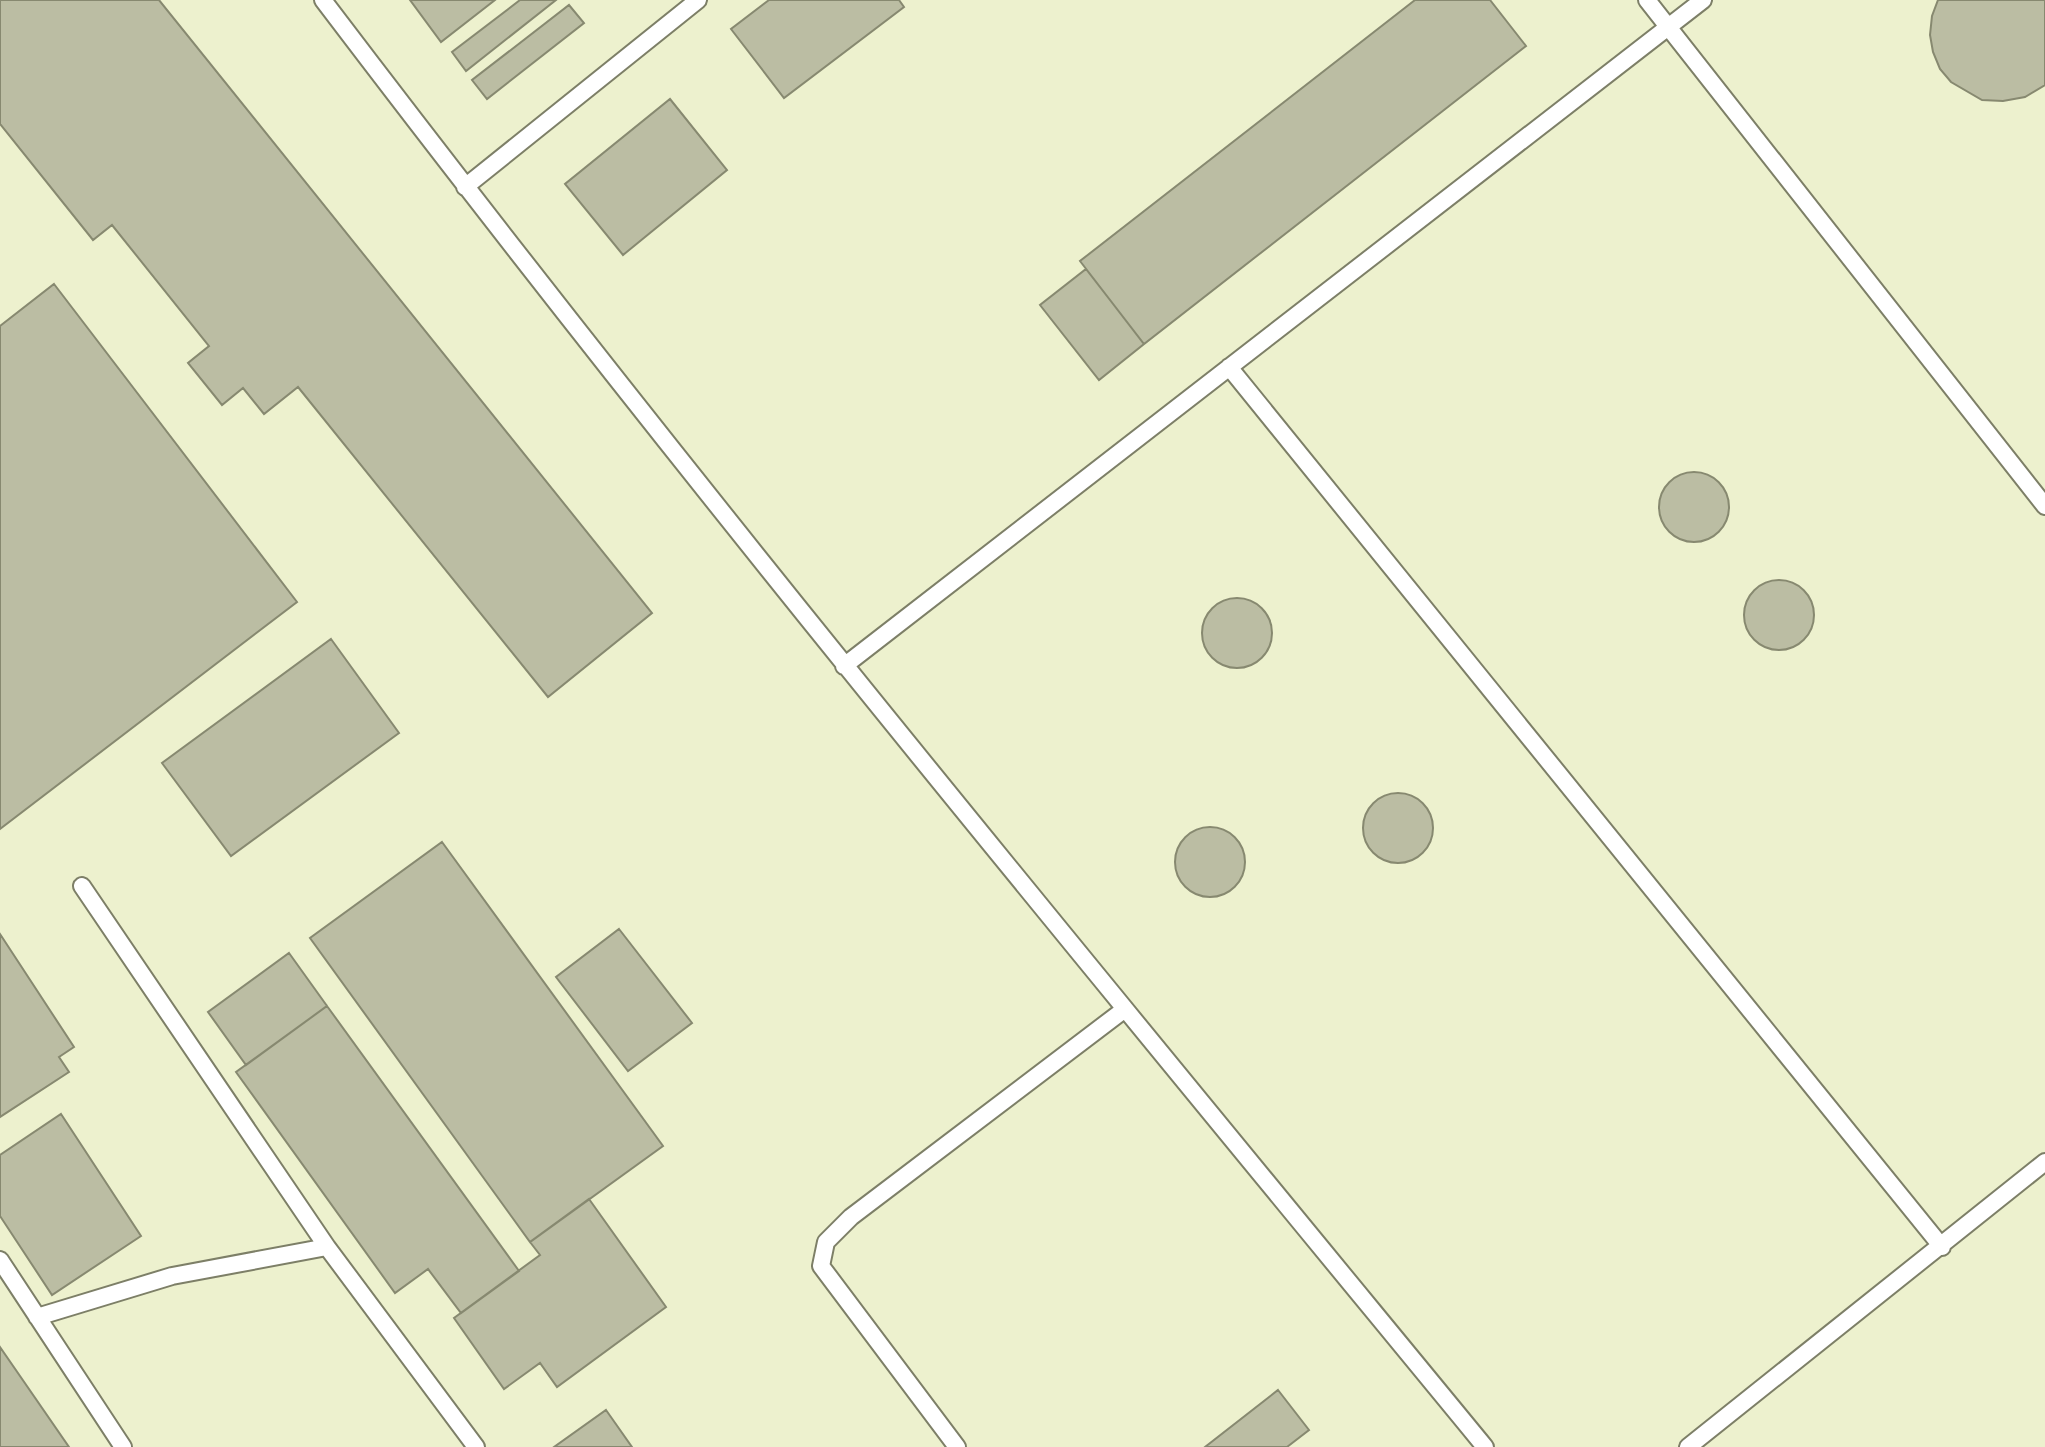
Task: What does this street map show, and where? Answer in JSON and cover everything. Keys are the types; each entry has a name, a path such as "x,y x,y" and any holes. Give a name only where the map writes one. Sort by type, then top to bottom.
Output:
{"lane":[{"path":"323,0 465,187 844,666 1485,1447"},
{"path":"465,187 698,0"},
{"path":"1647,0 2045,506"},
{"path":"844,666 1703,0"},
{"path":"1229,367 1942,1247"},
{"path":"82,886 327,1247 476,1447"},
{"path":"957,1447 821,1266 826,1242 851,1217 1125,1009"},
{"path":"1688,1447 2045,1162"},
{"path":"37,1317 172,1276 327,1247"},
{"path":"0,1260 123,1447"}],"shaded area":[{"path":"0,0 2045,0 2045,1447 0,1447"}],"building":[{"path":"0,0 159,0 652,613 548,697 298,387 264,414 243,388 222,405 188,363 209,346 112,225 93,240 0,124"},
{"path":"410,0 495,0 441,42"},
{"path":"520,0 556,0 466,71 452,52"},
{"path":"769,0 899,0 904,7 784,98 731,29"},
{"path":"1415,0 1490,0 1526,46 1144,344 1080,261"},
{"path":"1938,0 2045,0 2045,85 2025,97 2003,101 1982,100 1951,82 1940,69 1930,35"},
{"path":"569,5 584,23 487,99 472,80"},
{"path":"670,99 727,170 623,255 565,184"},
{"path":"1086,269 1144,344 1099,380 1040,305"},
{"path":"54,284 297,602 0,829 0,326"},
{"path":"1694,472 1719,482 1729,507 1719,532 1694,542 1669,532 1659,507 1669,482"},
{"path":"1779,580 1804,590 1814,615 1804,640 1779,650 1754,640 1744,615 1754,590"},
{"path":"1237,598 1262,608 1272,633 1262,658 1237,668 1212,658 1202,633 1212,608"},
{"path":"331,639 399,733 231,856 162,763"},
{"path":"1398,793 1423,803 1433,828 1423,853 1398,863 1373,853 1363,828 1373,803"},
{"path":"1210,827 1235,837 1245,862 1235,887 1210,897 1185,887 1175,862 1185,837"},
{"path":"442,842 663,1146 530,1242 310,938"},
{"path":"619,929 692,1023 628,1071 556,977"},
{"path":"0,934 74,1047 59,1057 69,1072 0,1117"},
{"path":"289,953 327,1006 246,1065 208,1012"},
{"path":"327,1006 519,1271 461,1313 428,1269 395,1293 236,1072"},
{"path":"61,1114 141,1236 52,1295 0,1216 0,1155"},
{"path":"589,1199 666,1307 557,1387 540,1363 504,1389 454,1318 540,1255 530,1242"},
{"path":"0,1347 69,1447 0,1447"},
{"path":"1278,1390 1309,1430 1287,1447 1205,1447"},
{"path":"606,1410 632,1447 554,1447"}]}
